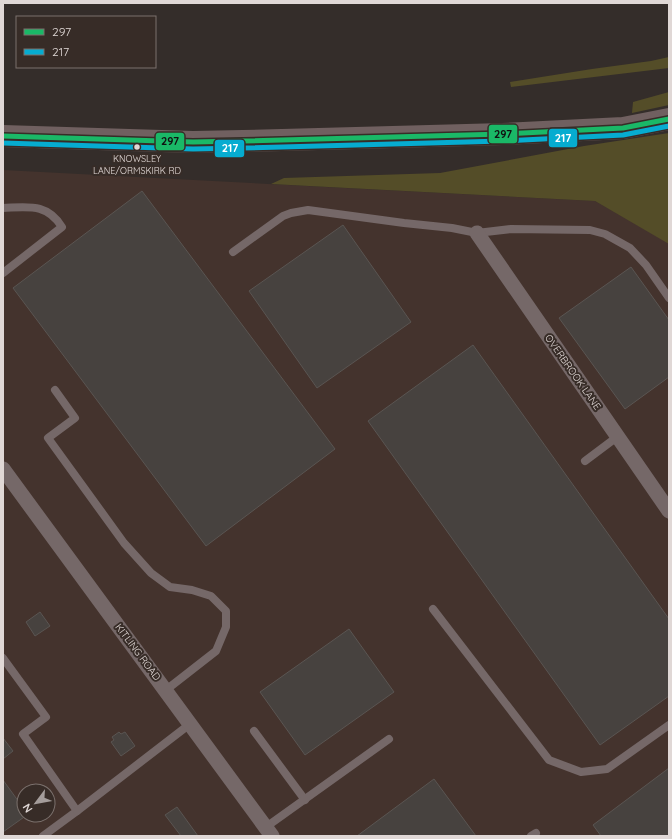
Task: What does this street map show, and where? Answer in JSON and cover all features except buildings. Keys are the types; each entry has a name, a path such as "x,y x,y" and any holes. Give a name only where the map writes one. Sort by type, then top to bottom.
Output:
{"main road":[{"path":"3,136 207,142 616,129 669,119"}],"street":[{"name":"OVERBROOK LANE","path":"477,233 669,512"},
{"name":"KITLING ROAD","path":"3,469 269,832"}],"lane":[{"path":"3,208 46,209 56,218 62,227 3,273"},
{"path":"233,252 283,216 308,210 404,224 452,228 477,233 511,229 590,230 605,234 630,248 646,264 669,298"},
{"path":"55,390 75,418 48,438 124,543 151,573 170,587 192,590 211,596 226,611 226,627 216,651 166,690"},
{"path":"584,461 618,437"},
{"path":"433,609 549,760 581,772 607,769 669,724"},
{"path":"3,658 46,717 23,734 77,811"},
{"path":"43,836 190,724"},
{"path":"254,731 305,800"},
{"path":"269,832 305,800 388,738"}],"shaded area":[{"path":"669,57 669,68 511,87 510,82 651,61"},
{"path":"669,92 669,105 632,113 633,102"},
{"path":"669,133 669,244 595,201 271,184 284,178 440,173 584,146"},
{"path":"3,170 595,201 669,244 669,836 3,836"}],"transit line":[{"name":"297","path":"3,136 193,142 243,141 503,134 623,128 669,119"},
{"name":"217","path":"3,143 193,149 243,148 503,141 623,135 669,126"}],"place":[{"name":"KNOWSLEY LANE/ORMSKIRK RD","path":"137,147"}]}
